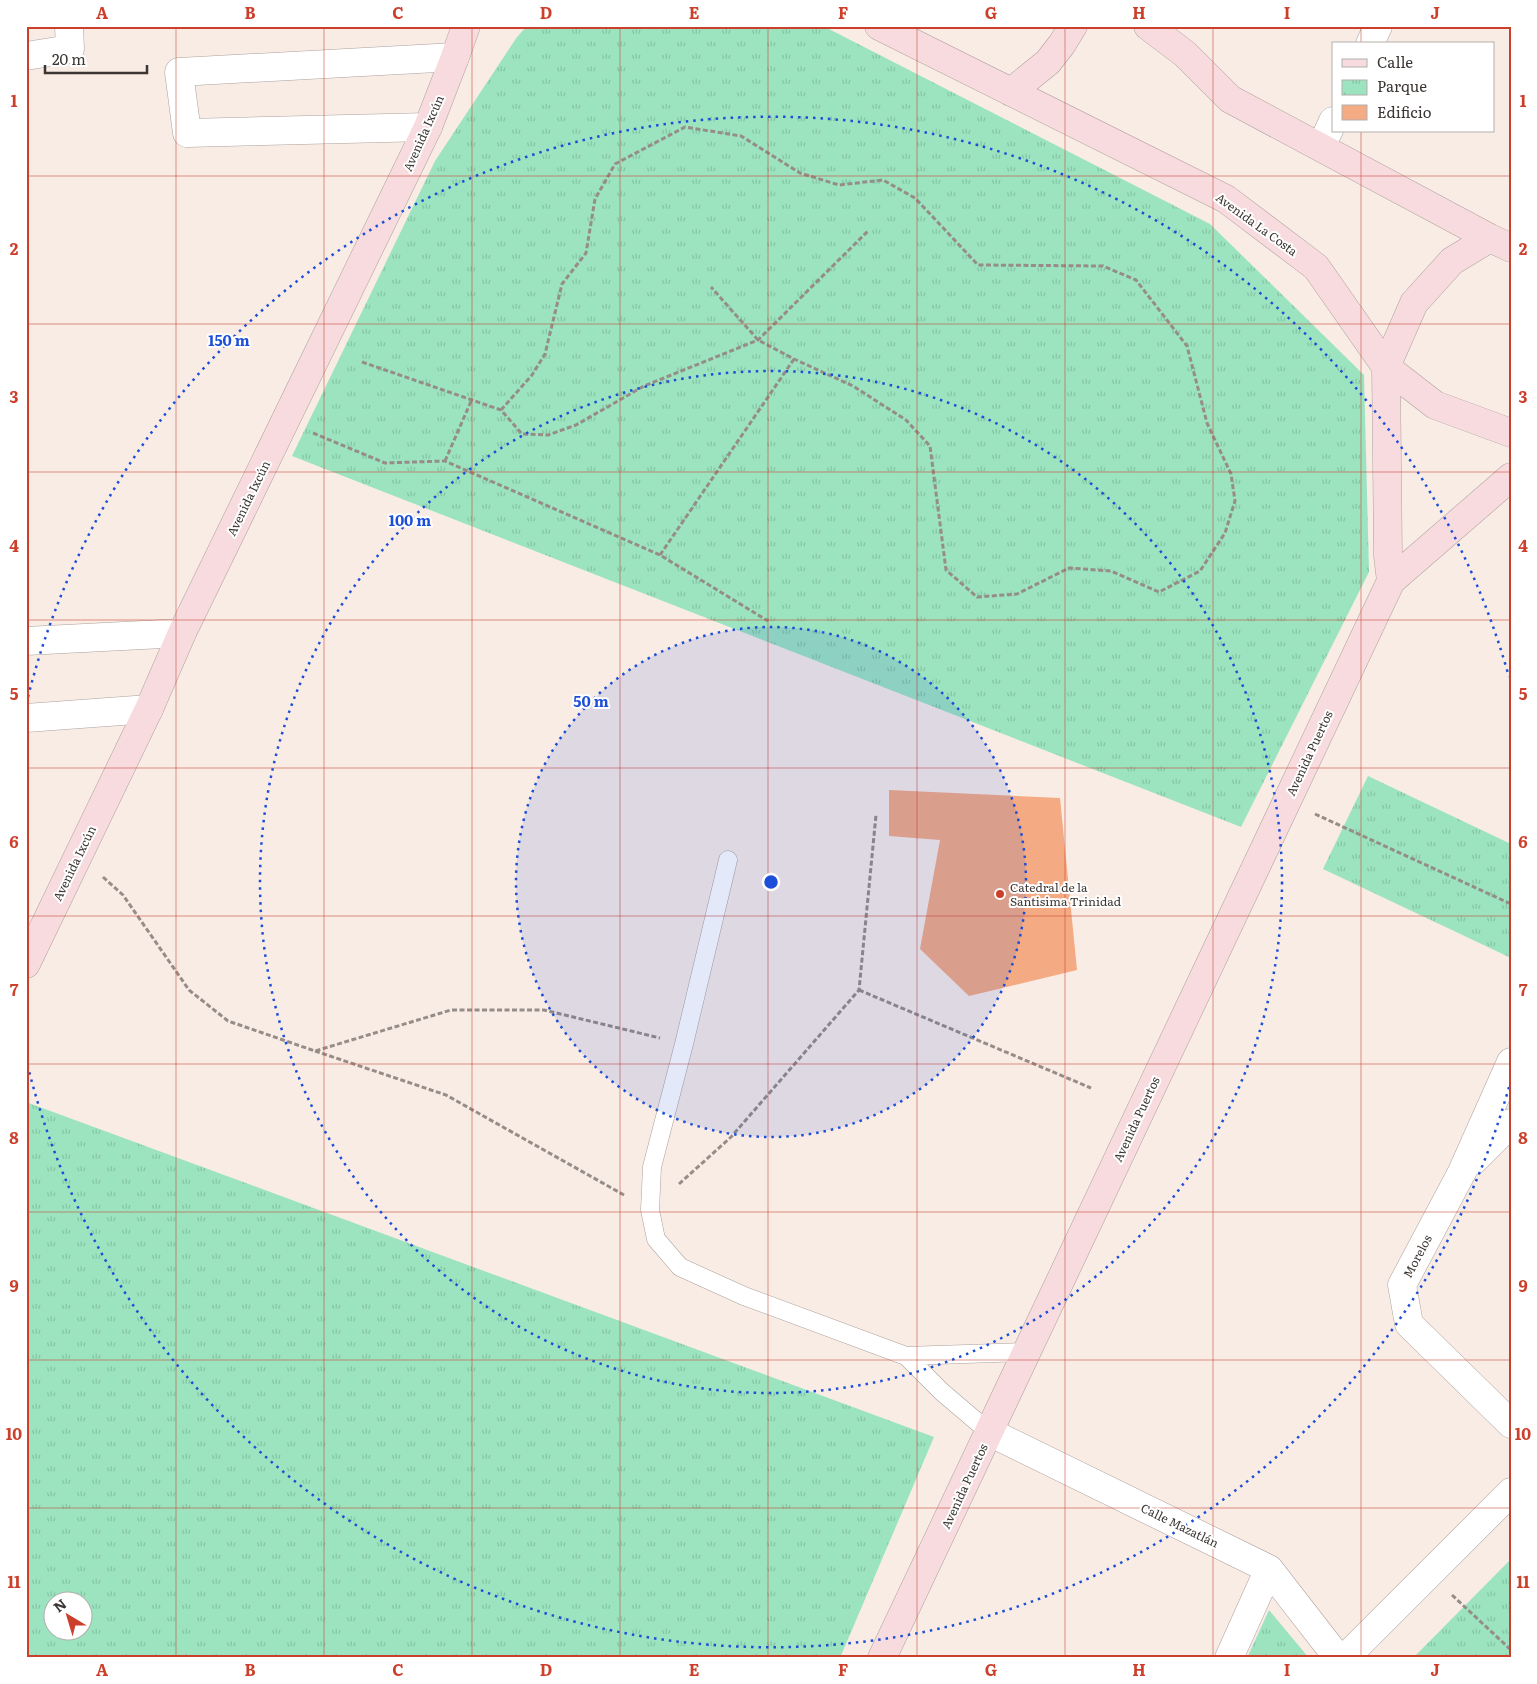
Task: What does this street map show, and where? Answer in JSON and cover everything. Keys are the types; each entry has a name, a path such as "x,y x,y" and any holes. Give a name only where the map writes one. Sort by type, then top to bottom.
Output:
{"street":[{"path":"26,56 70,49 69,26"},
{"name":"Avenida La Costa","path":"879,26 1226,199 1316,267 1386,367 1435,405 1511,433"},
{"path":"1011,92 1048,62 1073,26"},
{"path":"1148,26 1185,54 1230,99 1501,243"},
{"path":"1371,42 1378,26"},
{"name":"Avenida Ixcún","path":"26,964 149,709 182,634 428,127 467,27"},
{"path":"428,127 187,133 179,72 456,57"},
{"path":"1321,147 1332,123"},
{"path":"1391,581 1388,546 1386,367 1414,303 1452,261 1501,243"},
{"name":"Avenida Puertos","path":"882,1658 1391,581 1511,476"},
{"path":"26,640 182,634"},
{"path":"26,718 149,709"},
{"name":"Morelos","path":"1511,1062 1462,1172 1402,1285 1409,1324 1511,1424"},
{"path":"1462,1172 1511,1123"},
{"name":"Calle Mazatlán","path":"989,1432 1269,1569 1338,1658"},
{"path":"1346,1658 1511,1492"},
{"path":"1229,1658 1269,1569"}],"lane":[{"path":"728,860 684,1044 652,1167 650,1210 656,1239 680,1267 744,1296 906,1356 1026,1352"},
{"path":"906,1356 942,1392 989,1432"}],"path":[{"path":"501,410 532,375 545,354 562,284 586,253 595,199 615,164 685,127 741,136 800,173 839,185 883,180 915,198 978,265 1103,266 1136,280 1187,346 1207,423 1231,474 1235,501 1225,533 1200,571 1159,592 1112,571 1069,568 1017,594 977,597 946,570 930,446 906,420 853,386 758,340 710,287"},
{"path":"362,362 501,410 522,434 548,435 576,425 644,386 758,340 868,230"},
{"path":"660,554 794,359"},
{"path":"445,461 472,399"},
{"path":"285,422 385,463 445,461 660,554 768,621"},
{"path":"1287,801 1511,904"},
{"path":"78,854 123,895 189,990 228,1021 446,1095 650,1210 731,1137 859,990 876,815"},
{"path":"859,990 1092,1088"},
{"path":"315,1051 451,1010 544,1010 684,1044"},
{"path":"1430,1574 1511,1650"}],"green space":[{"path":"527,26 823,26 1210,224 1364,375 1369,572 1241,827 292,456 435,161 517,37"},
{"path":"1368,776 1511,844 1511,958 1323,869"},
{"path":"26,1102 934,1437 840,1658 26,1658"},
{"path":"1511,1559 1511,1658 1413,1658"},
{"path":"1269,1610 1309,1658 1247,1658"}],"building":[{"name":"Catedral de la Santisima Trinidad","path":"889,790 1060,798 1077,970 969,996 920,949 940,840 889,836"}],"place":[{"name":"Catedral de la Santisima Trinidad","path":"1000,894"}]}
